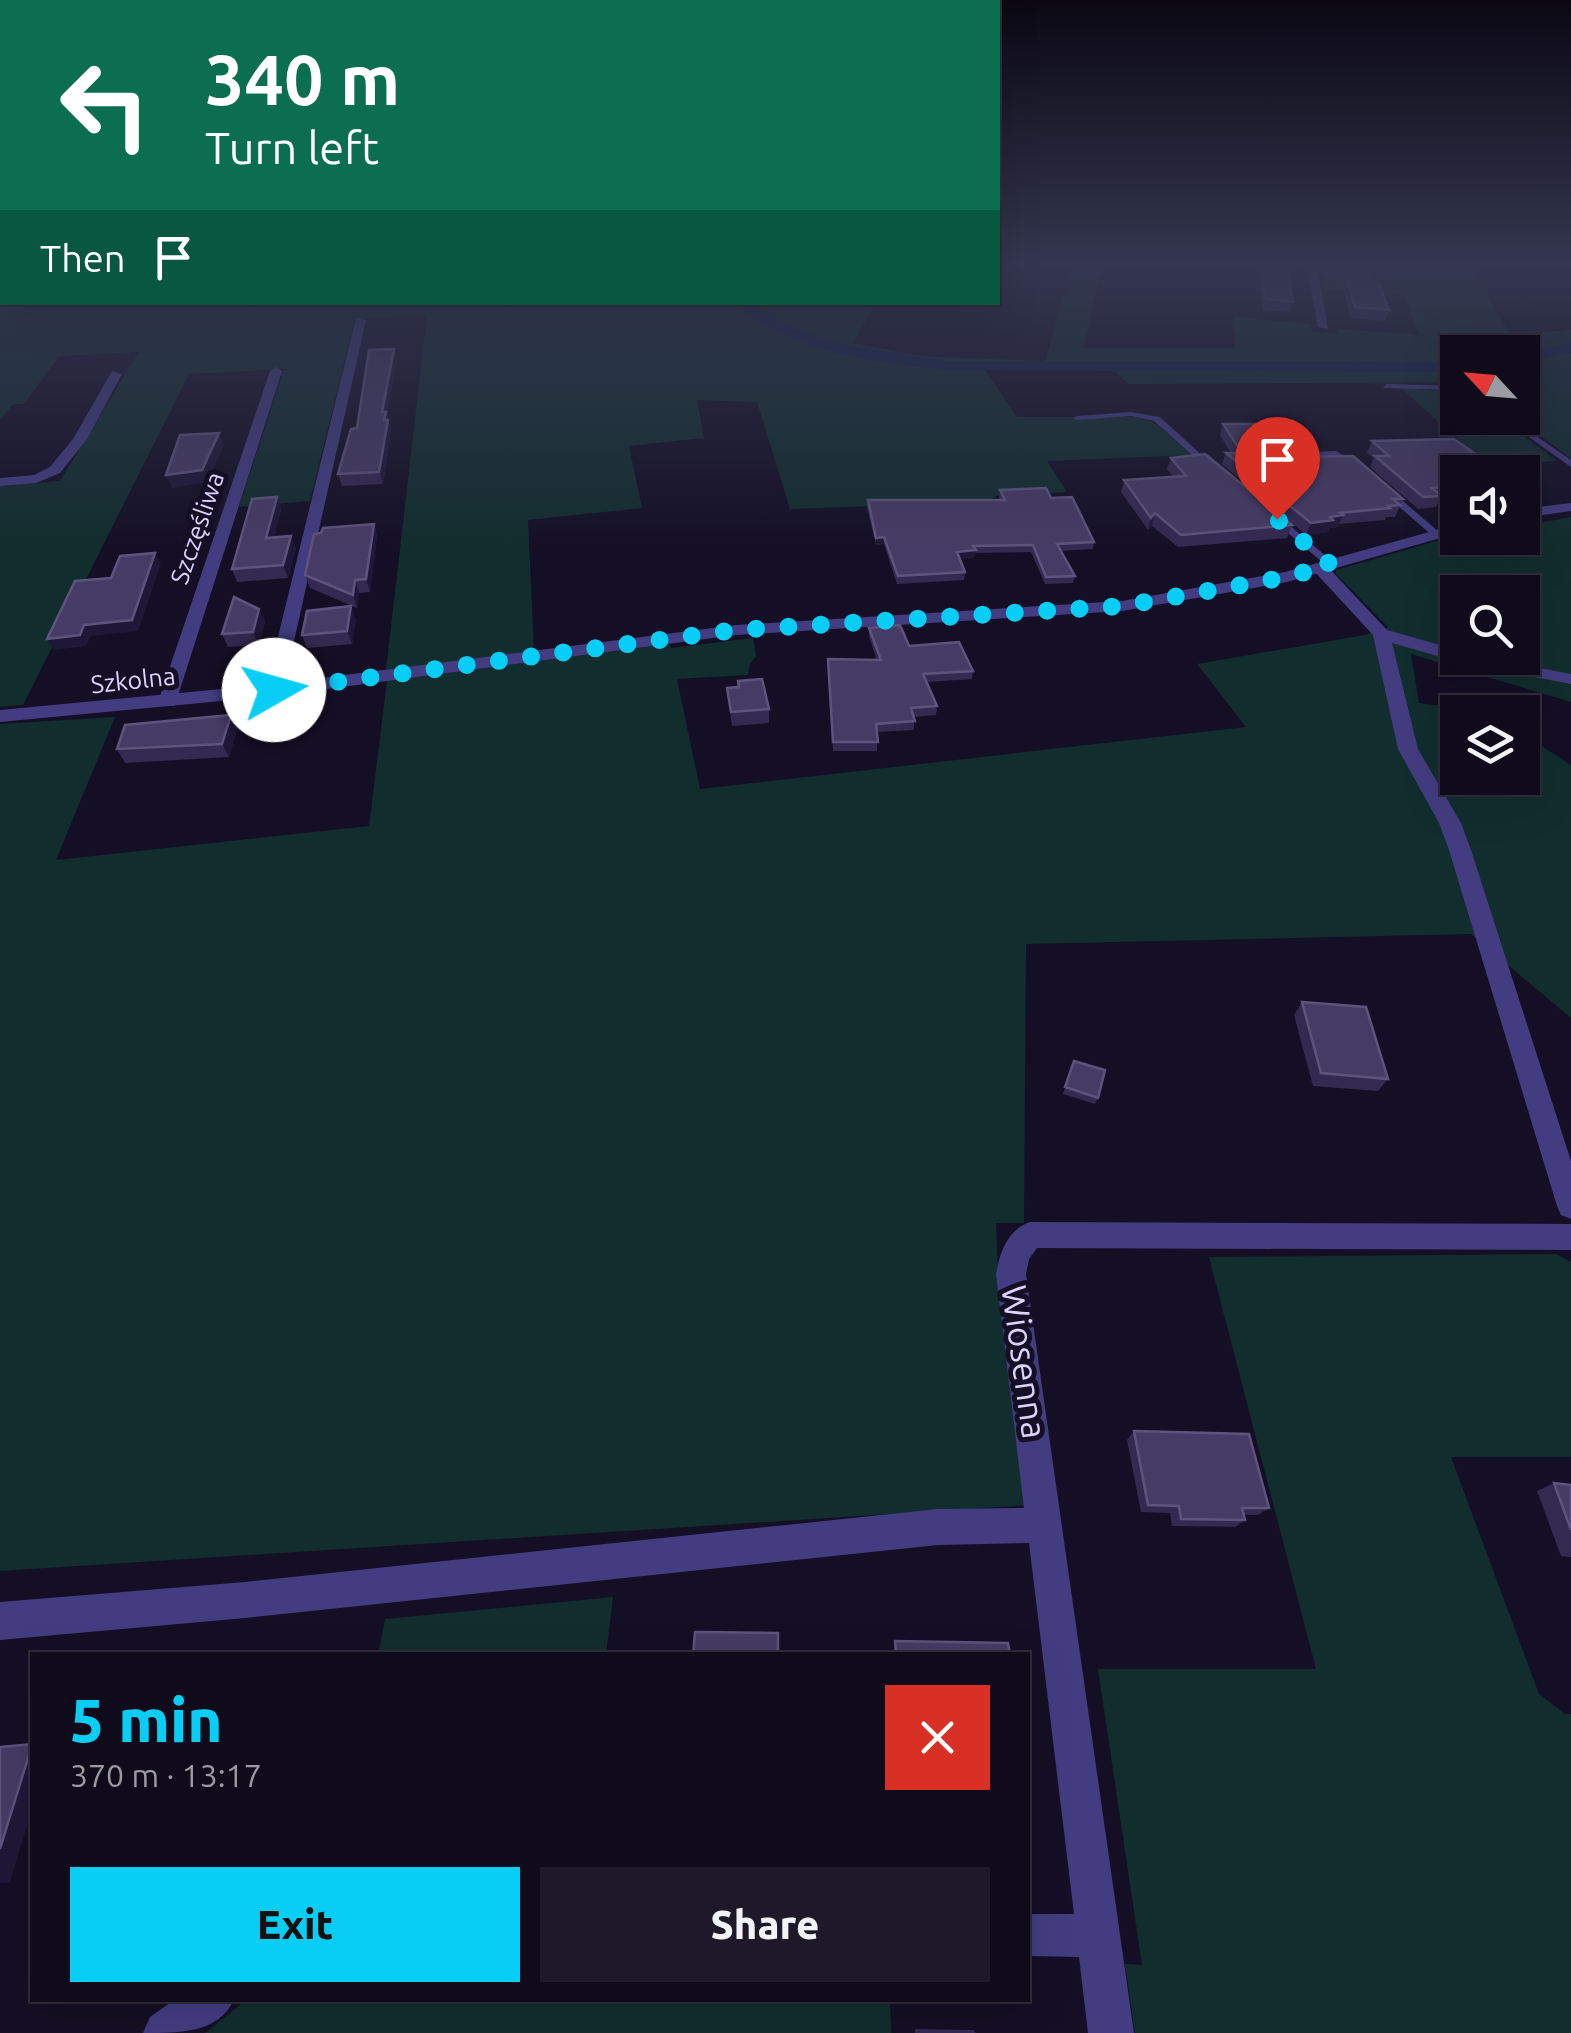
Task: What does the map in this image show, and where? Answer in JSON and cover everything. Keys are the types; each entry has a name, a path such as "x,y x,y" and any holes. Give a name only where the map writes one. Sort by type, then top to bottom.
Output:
{"street":[{"path":"274,690 350,361"},
{"name":"Szczęśliwa","path":"168,702 276,371"},
{"path":"0,482 29,480 55,470 93,416 116,374"},
{"path":"1540,511 1571,507"},
{"name":"Szkolna","path":"0,716 274,690 736,630 1122,606 1326,566 1440,533"},
{"path":"1326,566 1381,634 1408,749 1455,836 1571,1206"},
{"path":"1381,634 1440,651"},
{"path":"1540,673 1571,679"},
{"name":"Wiosenna","path":"1111,2033 1011,1274 1015,1253 1024,1237 1571,1237"},
{"path":"0,1621 245,1600 938,1527 1045,1525"},
{"path":"1030,1934 1098,1936"},
{"path":"166,2033 209,2002"}],"lane":[{"path":"1386,386 1440,388"},
{"path":"1077,418 1131,414 1156,419 1226,481"},
{"path":"1530,435 1571,464"},
{"path":"1262,456 1322,452 1346,456 1436,534"},
{"path":"1263,508 1326,566"}],"green space":[{"path":"0,361 55,361 24,404 13,404 0,420"},
{"path":"134,361 345,361 310,501 239,507 284,369 189,374 23,705 0,707 0,486 60,481"},
{"path":"422,361 1440,361 1440,382 1129,384 1114,371 985,370 1017,417 1136,417 1156,424 1192,455 1047,461 1067,492 996,496 987,502 790,509 757,402 697,400 704,438 629,446 642,508 528,520 534,651 386,670"},
{"path":"1540,361 1571,361 1571,459 1539,435"},
{"path":"1401,388 1440,391 1440,423"},
{"path":"1453,435 1522,435 1557,461 1540,462 1540,455 1475,455"},
{"path":"1571,517 1571,702 1481,675 1540,675 1540,575 1440,575 1440,663 1411,654 1419,703 1440,706 1440,795 1540,795 1540,745 1571,765 1571,1018 1471,934 1026,944 1024,1223 996,1223 998,1274 1031,1505 0,1571 0,724 115,717 56,860 369,826 387,681 669,644 671,648 753,638 756,656 748,675 677,679 700,789 1246,727 1197,664 1365,635 1388,627 1336,570 1440,540 1440,555 1540,555 1540,523"},
{"path":"1556,1254 1571,1262 1571,1457 1451,1457 1539,1694 1565,1714 1571,1714 1571,2033 1135,2033 1125,1964 1142,1965 1098,1669 1316,1669 1209,1257"},
{"path":"613,1597 606,1652 379,1652 385,1619"},
{"path":"244,2002 890,2002 891,2033 205,2033"}],"building":[{"path":"367,361 392,361 382,412 386,412 384,420 388,420 379,472 338,474 351,429 357,428"},
{"path":"1223,424 1276,424 1286,438 1259,442 1257,446 1263,450 1294,449 1300,457 1353,456 1403,499 1393,499 1400,505 1390,508 1340,513 1343,515 1330,517 1333,520 1311,523 1226,453 1242,453"},
{"path":"219,433 202,470 166,475 180,435"},
{"path":"1454,439 1477,455 1440,455 1440,487 1432,488 1440,496 1423,497 1375,456 1389,456 1372,441"},
{"path":"1205,454 1292,525 1181,535 1155,513 1151,518 1124,480 1186,476 1171,458"},
{"path":"1046,488 1051,498 1072,497 1094,542 1057,544 1075,576 1046,577 1033,545 973,546 976,550 957,552 965,572 898,576 884,537 876,538 868,500 1005,500 1000,490"},
{"path":"277,497 266,538 291,536 283,565 232,569 252,499"},
{"path":"374,524 366,579 355,580 353,595 305,575 314,534 321,533 323,528"},
{"path":"155,553 132,620 84,625 80,635 47,639 75,581 111,578 120,556"},
{"path":"234,597 259,609 253,632 222,634"},
{"path":"351,606 347,631 302,635 307,611"},
{"path":"900,625 909,646 959,642 973,671 923,674 937,706 911,708 915,721 876,724 878,742 833,742 828,659 881,660 869,628"},
{"path":"762,679 769,709 731,712 727,688 739,687 738,681"},
{"path":"231,715 222,744 117,749 125,725"},
{"path":"1302,1002 1366,1007 1388,1079 1321,1073"},
{"path":"1074,1061 1105,1070 1098,1098 1065,1087"},
{"path":"1134,1431 1249,1434 1269,1508 1242,1508 1245,1520 1181,1519 1179,1506 1148,1505"},
{"path":"1554,1483 1571,1485 1571,1530"},
{"path":"695,1632 778,1633 778,1652 693,1652"},
{"path":"895,1641 1008,1643 1010,1652 896,1652"},
{"path":"30,1744 0,1849 0,1747"}],"waterway":[{"path":"904,361 1004,368 1440,367"}],"route":[{"path":"274,690 736,630 1122,606 1287,577 1331,565 1277,519"}]}
